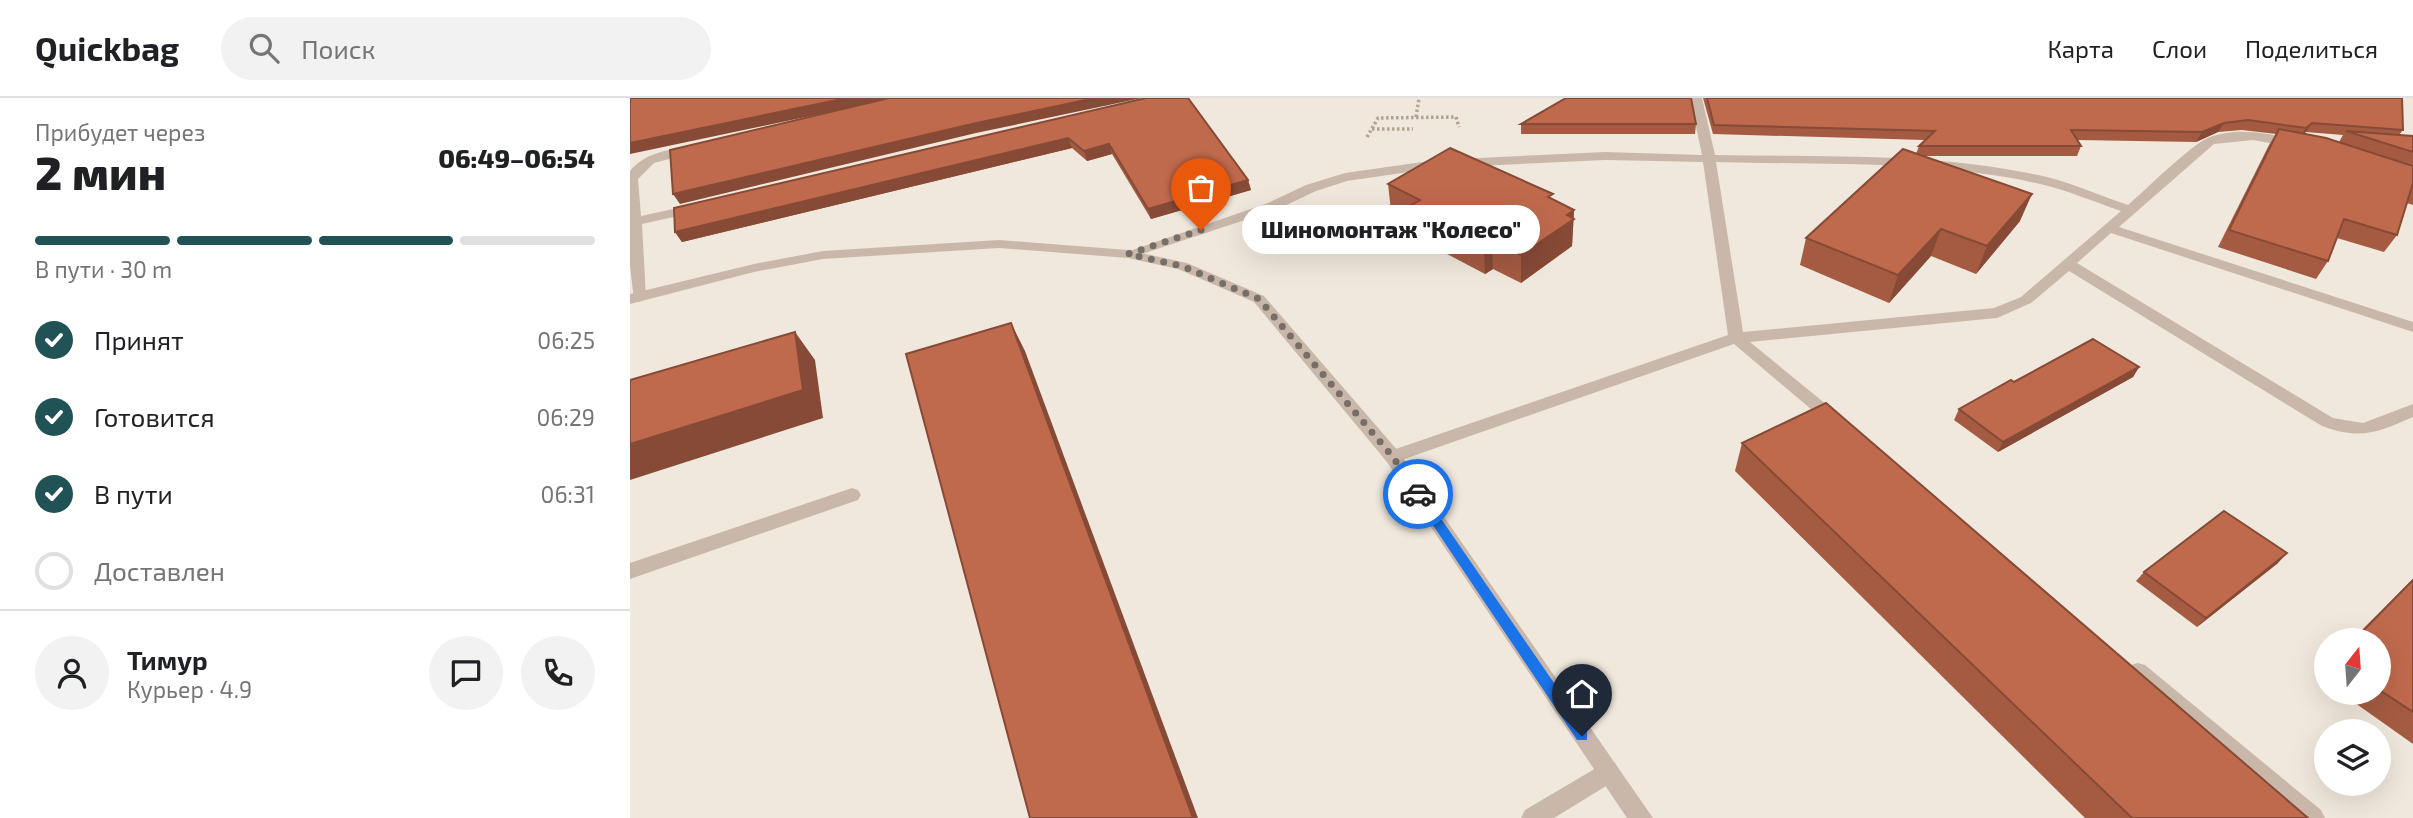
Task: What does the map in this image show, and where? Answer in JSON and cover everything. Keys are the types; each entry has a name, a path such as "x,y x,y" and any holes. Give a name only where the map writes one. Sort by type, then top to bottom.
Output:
{"street":[{"path":"1696,98 1709,157 1736,338 1854,436"},
{"path":"1393,457 1736,338 1997,313 2026,300 2210,141 2228,136 2258,135 2308,143"},
{"path":"700,147 659,157 636,170 632,179 634,298 754,268 859,251 999,244 1128,254 1182,266 1259,299 1393,457 1641,818"},
{"path":"1128,254 1273,206 1322,184 1382,171 1436,164 1605,156 1905,163 1995,171 2046,181 2130,210"},
{"path":"634,222 711,204"},
{"path":"2109,228 2413,327"},
{"path":"2068,264 2311,414 2342,429 2360,431 2413,410"},
{"path":"630,571 852,495"},
{"path":"2121,658 2313,818"},
{"path":"1533,818 1608,772"}],"path":[{"path":"1416,117 1419,98"},
{"path":"1378,118 1456,117"}],"building":[{"path":"630,98 847,98 630,143"},
{"path":"889,98 1095,98 673,194 670,150"},
{"path":"1146,98 1188,98 1248,180 1148,209 1109,144 1084,151 1068,138 675,232 674,208"},
{"path":"1566,98 1691,98 1696,124 1521,124"},
{"path":"1707,98 2402,98 2403,130 2312,123 2306,128 2248,120 2224,123 2202,132 2071,130 2081,146 1919,146 1935,131 1714,125"},
{"path":"2279,129 2326,138 2413,166 2413,183 2397,235 2344,219 2328,261 2229,230"},
{"path":"2346,131 2413,136 2413,152"},
{"path":"1450,148 1553,194 1548,197 1574,210 1567,215 1574,219 1521,255 1492,241 1484,247 1408,207 1420,200 1388,184"},
{"path":"1903,149 2032,194 1987,246 1941,229 1898,275 1806,238"},
{"path":"1011,323 1193,818 1030,818 906,354"},
{"path":"795,332 803,390 630,444 630,380"},
{"path":"2093,339 2139,367 2003,442 1959,409 2011,380 2014,382"},
{"path":"1826,403 2308,818 2132,818 1742,443"},
{"path":"2224,511 2287,553 2206,618 2144,572"},
{"path":"2413,580 2413,712 2391,698 2391,628 2366,628"}],"way so far":[{"path":"1201,230 1128,254 1182,266 1259,299 1393,457 1418,494"}],"place":[{"name":"Шиномонтаж \"Колесо\"","path":"1201,230"}],"route":[{"path":"1418,494 1582,736"}]}
